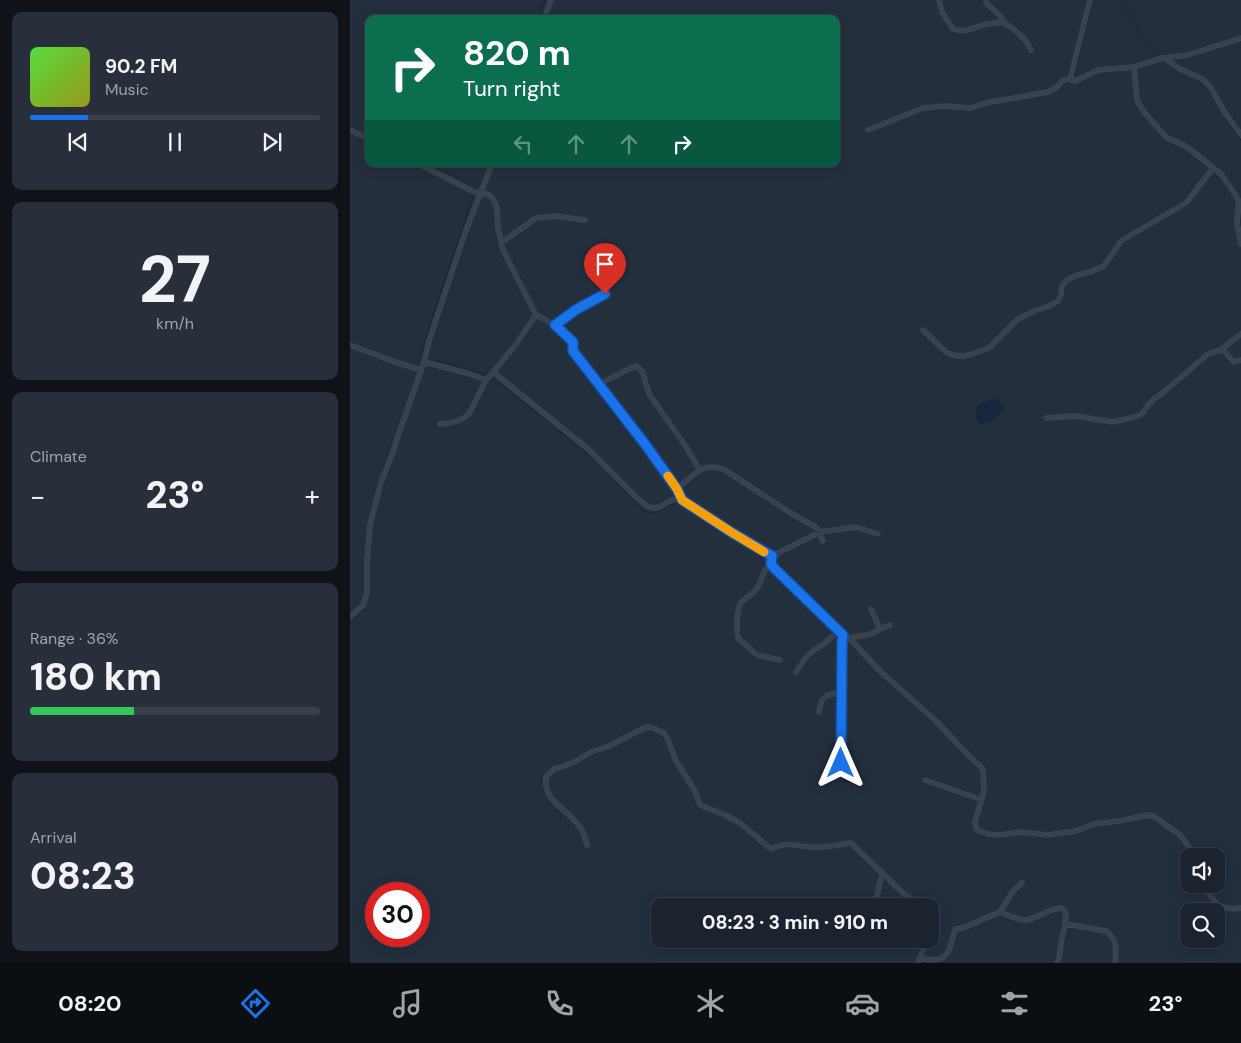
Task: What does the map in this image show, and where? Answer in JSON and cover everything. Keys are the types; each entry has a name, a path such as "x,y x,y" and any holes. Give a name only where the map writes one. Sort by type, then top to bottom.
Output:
{"street":[{"path":"545,15 551,0"},
{"path":"938,0 942,12 953,30 969,30 987,24 1004,22"},
{"path":"1070,79 1090,0"},
{"path":"986,3 1004,22 1023,37 1031,50"},
{"path":"868,130 923,108 945,106 970,108 985,103 1048,92 1057,87 1062,80 1070,79 1075,81 1099,70 1134,67 1161,59 1188,55 1241,38"},
{"path":"1161,59 1204,80 1241,135"},
{"path":"1134,67 1137,100 1144,112 1166,136 1187,147 1221,174 1235,194 1238,202 1237,223 1241,244"},
{"path":"350,130 365,137"},
{"path":"424,167 476,193 488,194 494,200 503,250 536,315 555,325 573,342 573,351 645,444 677,489 682,500 771,560 786,580 843,635 849,638 881,672 935,720 980,766 983,770 984,791 975,822 978,830 988,834 1000,835 1022,832 1048,835 1076,831 1094,824 1148,816 1155,817 1181,836 1189,848"},
{"path":"350,617 363,605 366,599 368,541 371,518 381,482 392,456 425,359 477,200 476,193 490,167"},
{"path":"923,330 946,352 953,355 969,355 984,350 991,346 1018,319 1058,301 1062,286 1067,280 1104,266 1121,241 1186,203 1213,168"},
{"path":"502,242 536,218 555,216 585,220"},
{"path":"555,325 577,309 605,294"},
{"path":"440,424 458,421 469,414 490,376 514,348 536,315"},
{"path":"1046,418 1076,416 1112,422 1135,418 1142,414 1154,399 1208,354 1222,349 1241,334"},
{"path":"350,345 421,370"},
{"path":"1222,349 1234,362 1241,360"},
{"path":"425,359 467,373 490,376 588,449 647,506 660,507 671,500 682,500"},
{"path":"599,384 636,366 640,369 649,394 686,445 700,469"},
{"path":"677,489 700,469 716,466 726,470 789,512 817,528 823,541"},
{"path":"780,660 756,655 738,638 737,630 737,618 741,602 754,592 759,585 771,560 820,532 856,527 878,534"},
{"path":"871,608 880,628"},
{"path":"849,638 875,633 880,628 890,624"},
{"path":"796,672 814,650 826,643 839,630"},
{"path":"841,763 840,692 843,635"},
{"path":"819,712 820,703 824,697 840,692"},
{"path":"587,845 581,828 552,800 545,787 546,777 554,769 576,761 591,752 609,746 649,727 664,733 676,761 695,792 700,805 726,815 740,823 771,849 790,844 809,848 824,848 851,843 904,894 911,898"},
{"path":"925,780 982,800"},
{"path":"877,898 883,874"},
{"path":"923,948 918,961 936,960 946,956 956,929 963,928 1000,912 1022,882"},
{"path":"1209,893 1220,906 1226,909 1241,908"},
{"path":"1000,912 1018,919 1027,920 1061,908 1066,913 1066,924 1058,963"},
{"path":"1066,924 1106,931 1110,934 1117,945 1115,963"}],"water":[{"path":"996,398 1004,409 993,420 979,424 975,408"}],"waterway":[{"path":"539,15 545,0"},
{"path":"1074,77 1093,0"},
{"path":"1121,0 1144,39 1159,57"},
{"path":"1162,59 1197,80 1214,98"},
{"path":"1222,112 1241,141"},
{"path":"350,127 365,134"},
{"path":"434,167 475,185 476,190"},
{"path":"423,357 421,356 422,351 436,305 474,194"},
{"path":"427,358 488,375"},
{"path":"492,377 596,461 646,513 659,512 679,503 770,558"},
{"path":"773,560 844,631"}],"slow traffic":[{"path":"668,476 682,500 764,552"}],"route":[{"path":"605,294 577,309 555,325 573,342 573,351 645,444 677,489 682,500 772,556 771,564 774,568 843,635 840,692 841,763"}]}
